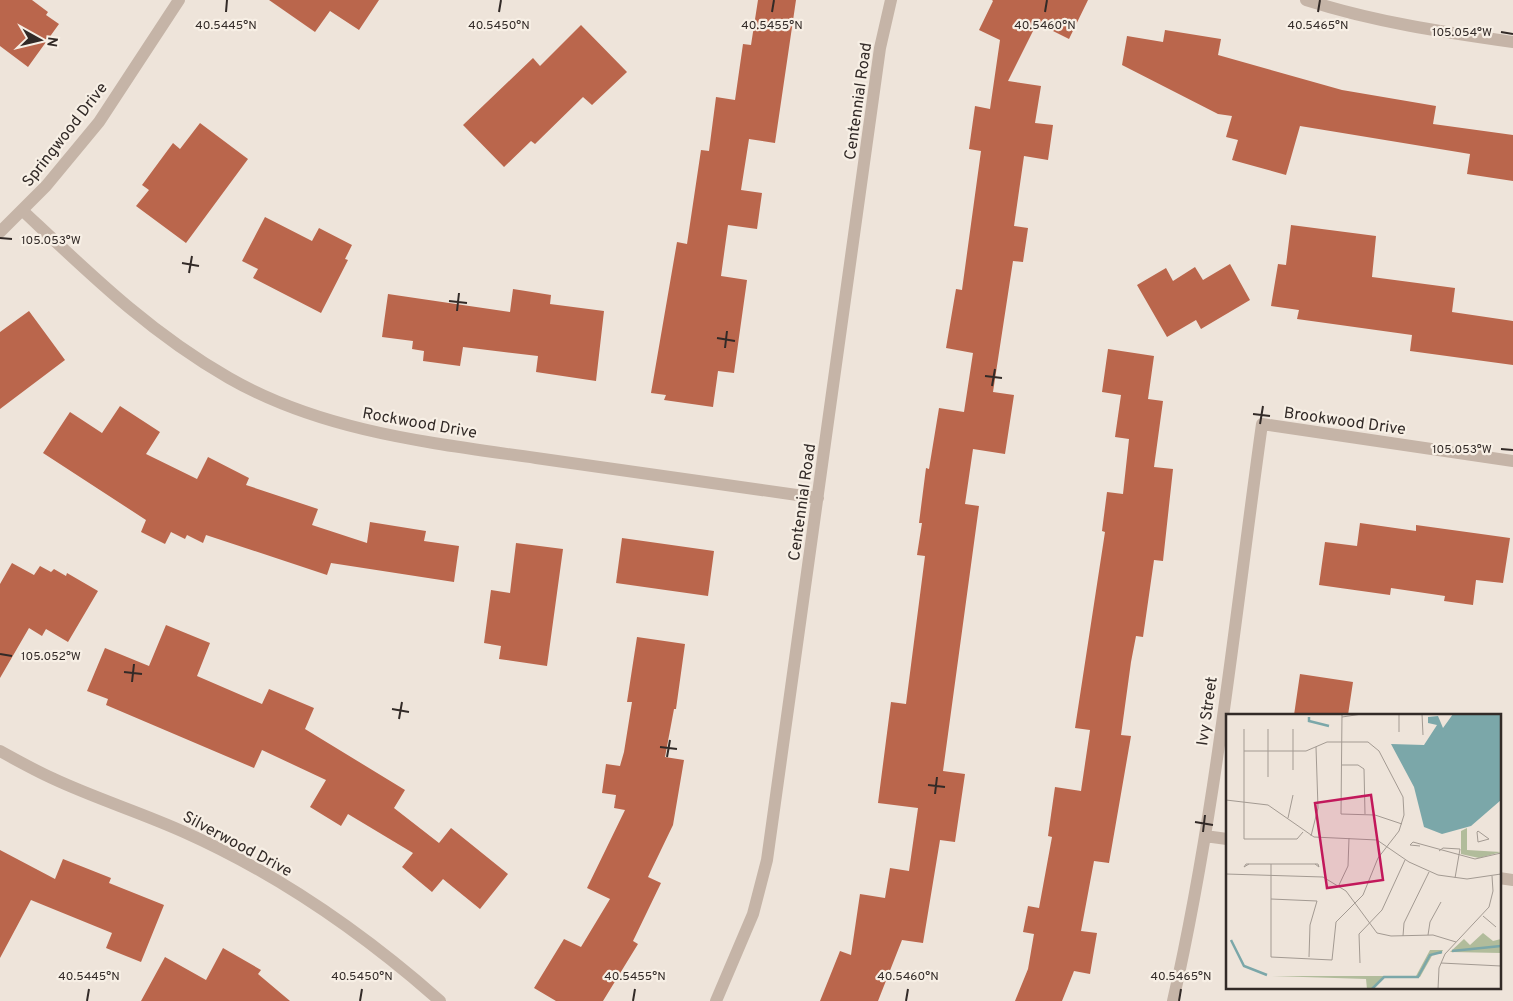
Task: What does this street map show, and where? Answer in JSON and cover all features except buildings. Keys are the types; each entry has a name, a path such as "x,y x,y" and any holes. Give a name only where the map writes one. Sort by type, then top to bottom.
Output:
{"street":[{"name":"Springwood Drive","path":"0,232 23,211 100,122 179,0"},
{"name":"Centennial Road","path":"716,1001 753,914 767,860 880,48 891,0"},
{"path":"1306,0 1350,14 1422,29 1513,42"},
{"name":"Rockwood Drive","path":"23,211 114,297 170,342 231,379 268,397 325,419 395,437 818,498"},
{"name":"Brookwood Drive","path":"1262,424 1513,461"},
{"name":"Ivy Street","path":"1173,1001 1205,836 1262,424"},
{"name":"Silverwood Drive","path":"0,751 54,779 184,832 259,869 330,914 398,964 440,1001"},
{"path":"1205,836 1226,839"},
{"path":"1500,878 1513,880"}]}
